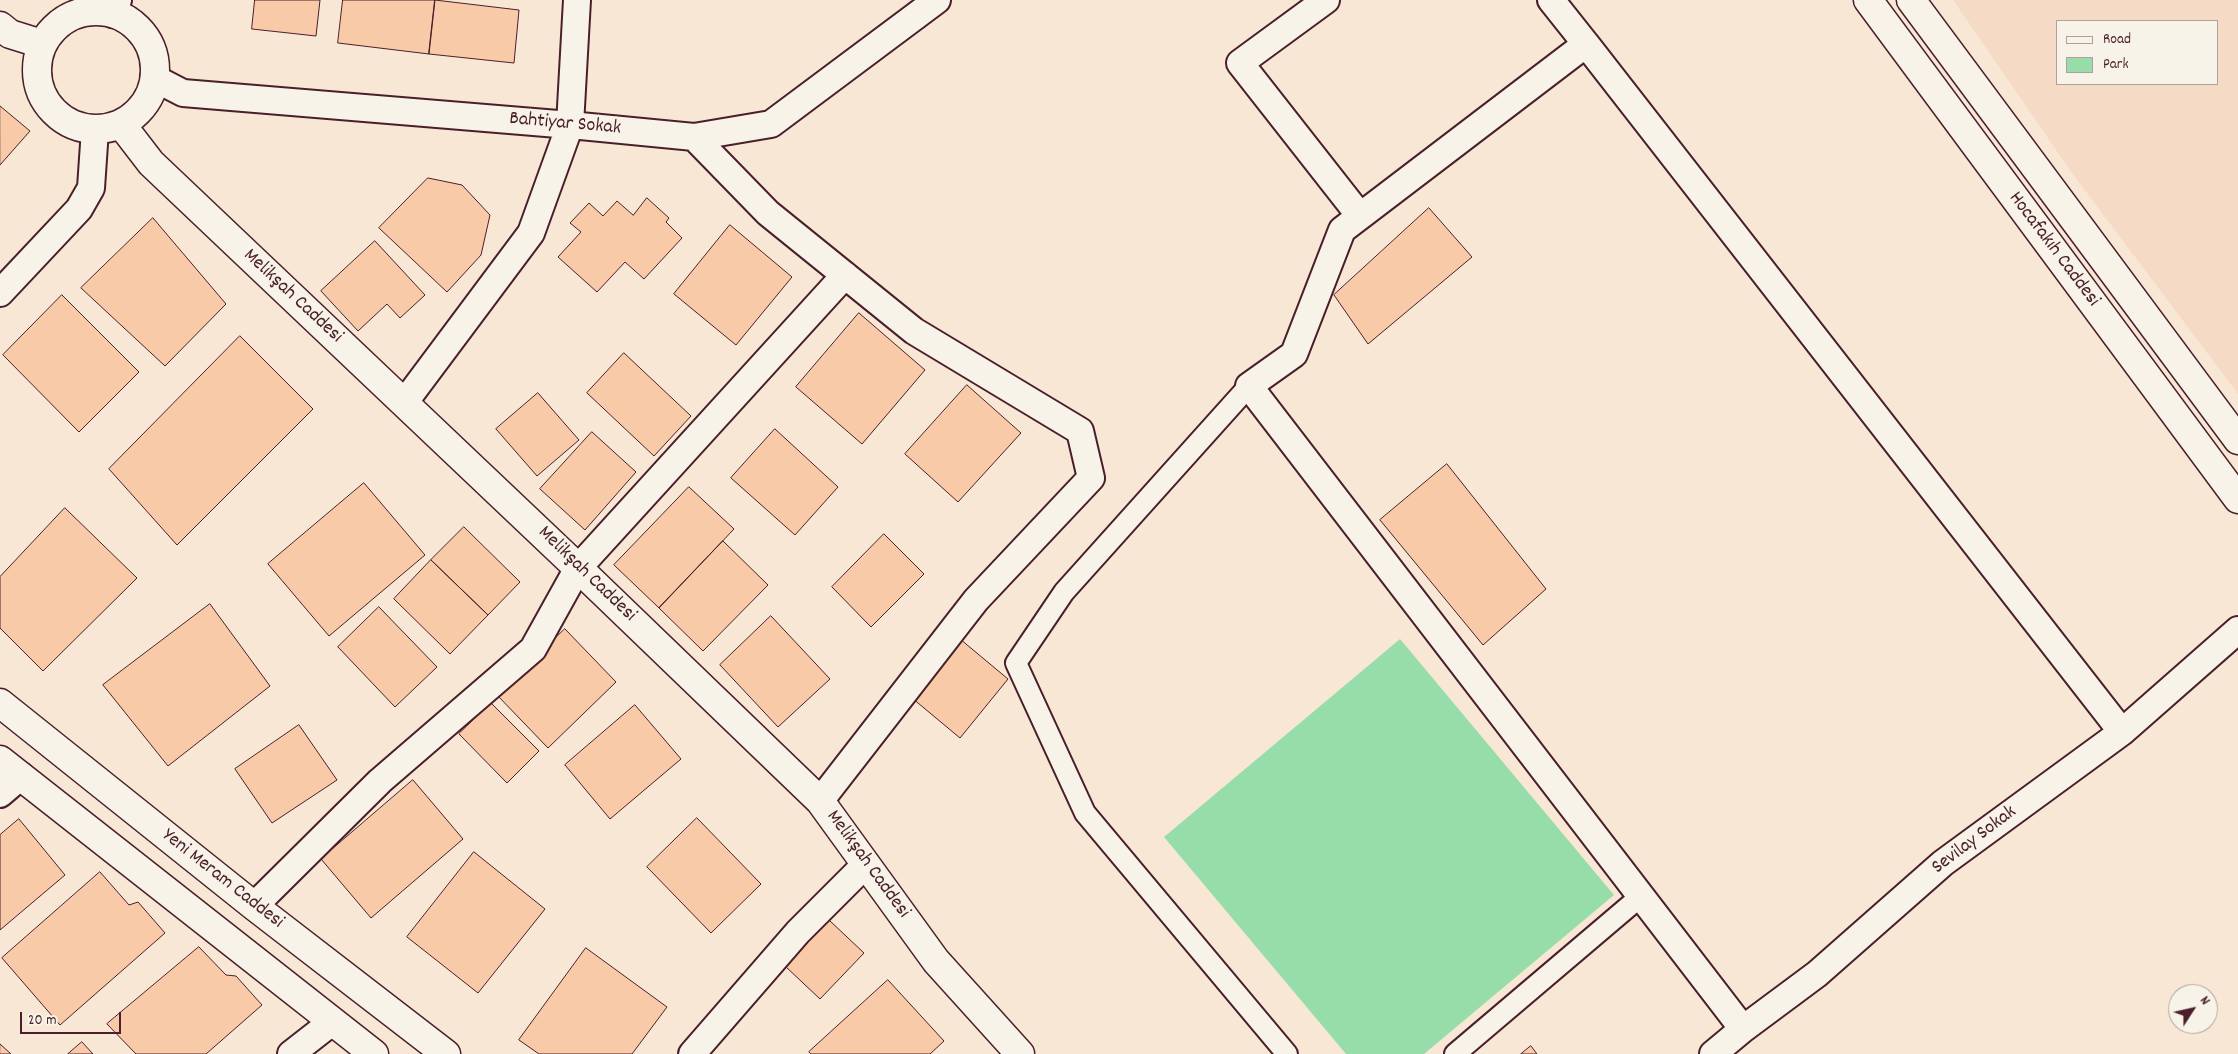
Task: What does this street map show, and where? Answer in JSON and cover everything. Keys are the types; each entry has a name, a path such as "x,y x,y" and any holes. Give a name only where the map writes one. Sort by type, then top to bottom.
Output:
{"street":[{"path":"404,403 531,233 570,125 577,0"},
{"name":"Bahtiyar Sokak","path":"154,78 183,93 694,137 771,124 937,0"},
{"path":"1326,0 1240,62 1360,216"},
{"path":"1552,0 2122,732"},
{"name":"Hocafakıh Caddesi","path":"1868,0 2238,499"},
{"name":"Hocafakıh Caddesi","path":"1911,0 2238,440"},
{"path":"116,7 120,16 136,26 147,42 154,60 154,78 149,97 137,113 122,124 95,129 76,126 59,116 46,101 38,83 37,63 42,44 52,30 66,18 84,12 101,11 116,7"},
{"path":"0,26 10,34 42,44"},
{"path":"1287,1054 1085,814 1016,663 1064,592 1249,386 1294,354 1342,230 1586,44"},
{"name":"Melikşah Caddesi","path":"122,124 151,163 820,800 936,961 1020,1054"},
{"path":"0,293 79,209 91,188 95,129"},
{"path":"694,137 768,213 914,331 1080,431 1091,478 976,600 820,800"},
{"path":"254,906 380,781 533,649 578,568 845,276"},
{"path":"1249,386 1743,1029"},
{"name":"Sevilay Sokak","path":"1713,1054 1743,1029 1817,974 1943,863 2122,732 2238,630"},
{"name":"Yeni Meram Caddesi","path":"0,703 254,906 446,1054"},
{"path":"0,794 11,768 374,1054"},
{"path":"692,1054 798,932 866,864"},
{"path":"1456,1054 1641,896"},
{"path":"291,1054 332,1022"}],"shaded area":[{"path":"1953,0 2238,0 2238,394 2072,173"}],"green space":[{"path":"1400,639 1614,895 1424,1054 1346,1054 1164,837"}],"building":[{"path":"255,0 320,0 316,36 252,29"},
{"path":"343,0 435,0 429,54 338,43"},
{"path":"435,0 519,10 514,63 429,54"},
{"path":"0,106 30,131 0,165"},
{"path":"428,178 462,185 490,215 481,255 447,292 379,228"},
{"path":"647,198 669,218 666,222 682,238 644,279 625,262 597,292 558,257 581,232 570,223 589,203 603,216 617,201 633,215"},
{"path":"1429,208 1472,257 1368,344 1334,295"},
{"path":"153,218 226,304 165,366 81,288"},
{"path":"730,225 792,277 736,345 674,294"},
{"path":"375,241 425,295 400,318 387,304 358,331 321,291"},
{"path":"62,295 139,372 79,432 3,355"},
{"path":"859,313 925,370 862,444 796,387"},
{"path":"240,336 313,409 177,545 109,469"},
{"path":"624,353 691,416 654,456 587,393"},
{"path":"967,385 1021,433 958,502 905,454"},
{"path":"538,393 579,440 537,476 496,429"},
{"path":"775,429 838,487 795,535 731,478"},
{"path":"592,432 636,472 585,530 540,489"},
{"path":"1447,464 1546,589 1483,645 1380,520"},
{"path":"364,483 425,555 329,636 268,564"},
{"path":"689,487 734,529 659,608 614,565"},
{"path":"65,508 137,578 43,671 0,628 0,577"},
{"path":"464,527 520,582 488,615 431,560"},
{"path":"884,534 924,574 871,627 832,587"},
{"path":"723,541 768,585 703,651 659,608"},
{"path":"431,560 488,615 450,654 394,599"},
{"path":"210,604 270,686 168,766 103,685"},
{"path":"379,607 437,667 395,707 338,647"},
{"path":"771,616 830,679 778,727 720,665"},
{"path":"565,629 616,682 548,748 497,695"},
{"path":"960,639 1008,679 960,738 912,698"},
{"path":"491,703 539,751 507,783 459,734"},
{"path":"635,705 681,759 610,819 565,765"},
{"path":"299,725 337,780 272,823 235,769"},
{"path":"413,780 463,839 371,918 321,859"},
{"path":"697,818 761,884 711,933 647,867"},
{"path":"19,819 65,875 0,930 0,835"},
{"path":"474,852 545,909 478,993 407,937"},
{"path":"100,872 129,905 138,902 165,933 60,1025 2,958"},
{"path":"829,920 864,953 820,999 785,966"},
{"path":"199,947 226,975 236,976 262,1005 206,1054 136,1054 107,1024"},
{"path":"586,948 667,1007 632,1054 539,1054 519,1040"},
{"path":"888,980 944,1041 930,1054 811,1054 809,1052"},
{"path":"82,1042 93,1054 68,1054"},
{"path":"0,1044 11,1054 0,1054"},
{"path":"1531,1046 1537,1054 1521,1054"}]}
